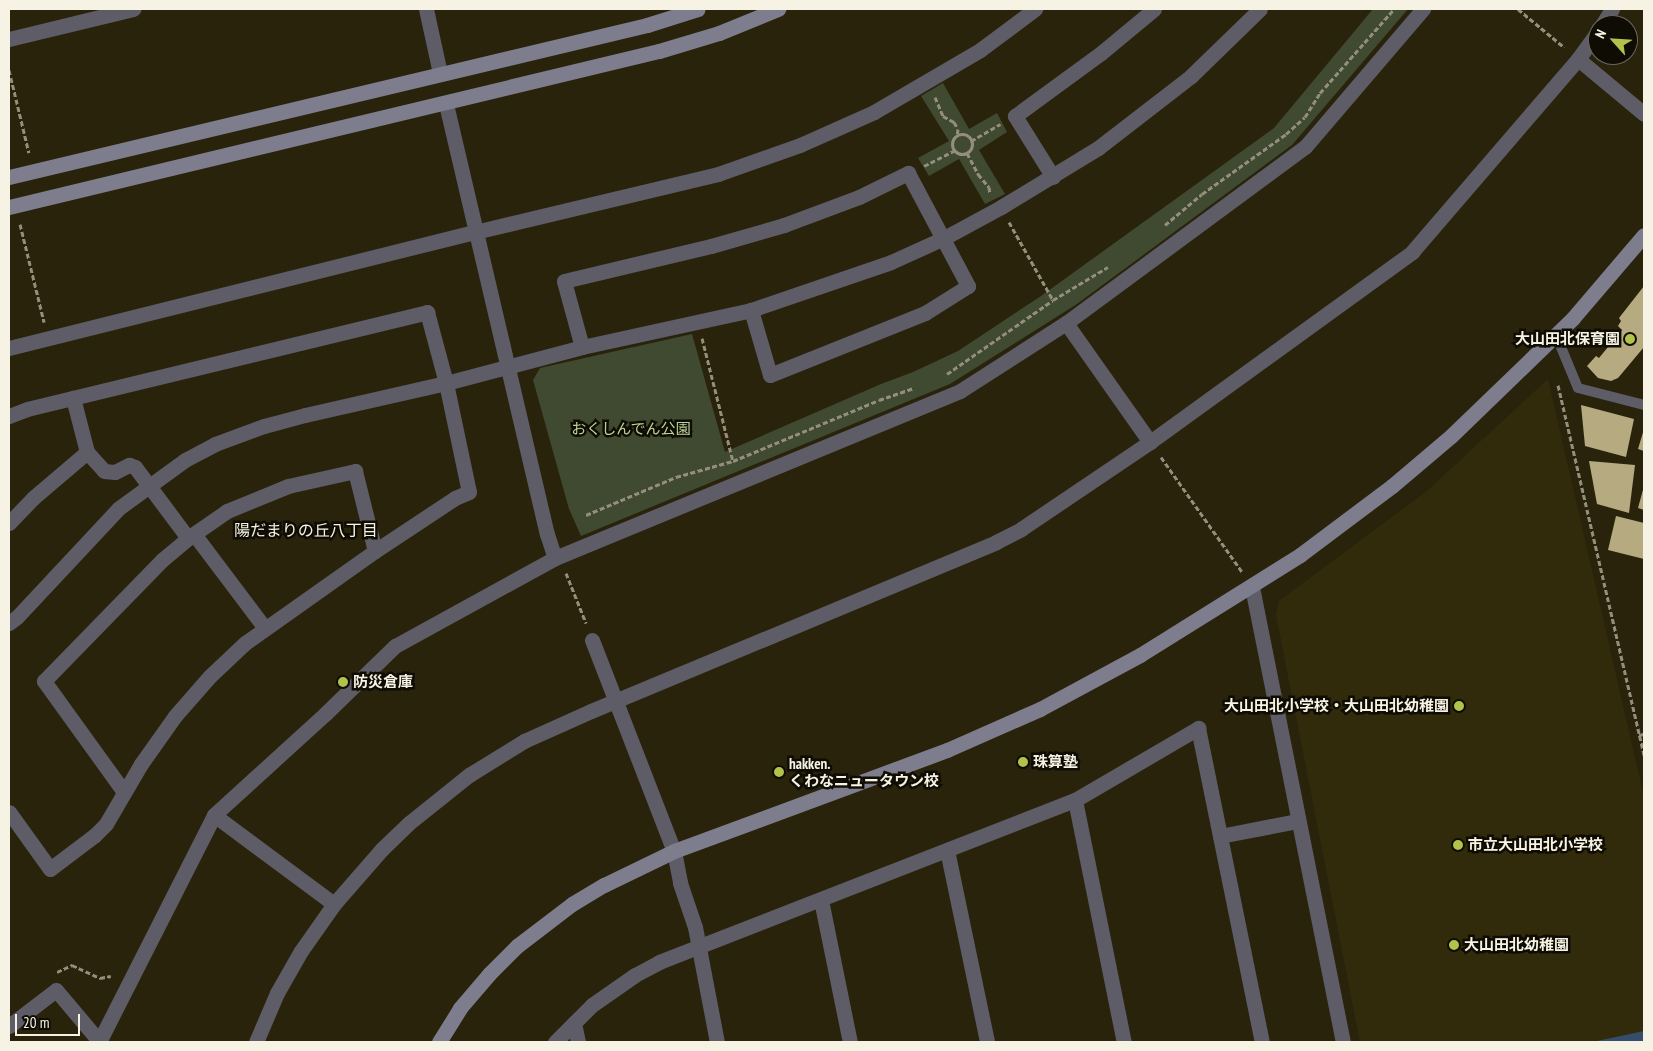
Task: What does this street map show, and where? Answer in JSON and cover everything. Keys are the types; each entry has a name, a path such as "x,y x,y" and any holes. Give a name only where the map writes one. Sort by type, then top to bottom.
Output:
{"street":[{"path":"9,39 133,9"},
{"path":"426,9 440,73"},
{"path":"9,177 440,73 647,26 698,9"},
{"path":"9,207 446,104 659,51 719,33 778,9"},
{"path":"9,348 47,337 718,174 800,145 857,120 980,50 1035,9"},
{"path":"1053,177 1015,116 1101,53 1154,9"},
{"path":"9,623 17,618 119,508 200,451 242,434 312,413 446,383 582,347 751,310 891,262 944,238 1001,208 1098,148 1191,76 1260,9"},
{"path":"9,1026 56,990 99,1041 109,1025 214,815 325,714 395,646 558,557 946,398 1066,323 1305,147 1423,9"},
{"path":"256,1042 277,993 301,951 334,904 402,830 469,775 524,741 616,700 996,542 1021,529 1150,442 1412,252 1588,45"},
{"path":"1578,59 1644,114"},
{"path":"446,104 547,534 558,557"},
{"path":"582,347 564,281 711,246 784,225 859,197 908,173 968,286 925,313 770,375 751,310"},
{"path":"439,1042 460,1008 489,974 517,946 572,904 604,885 674,851 947,750 1040,709 1140,655 1252,587 1314,545 1392,486 1452,436 1556,336 1644,235"},
{"path":"9,416 73,398 427,312 446,383 469,492 455,498 375,551 264,628 228,658 194,694 157,740 106,824 50,869 9,812"},
{"path":"1066,323 1150,442"},
{"path":"73,398 87,452 104,472 115,472 129,465 135,467 148,486 191,536 264,628"},
{"path":"9,524 33,498 87,452"},
{"path":"124,792 44,681 86,639 114,607 191,536 227,511 288,486 355,471 375,551"},
{"path":"1252,587 1342,1042"},
{"path":"592,640 674,851 680,883 695,928 717,1042"},
{"path":"555,1042 592,1005 635,975 697,946 821,900 1075,800 1198,728 1262,1042"},
{"path":"1075,800 1124,1042"},
{"path":"214,815 334,904"},
{"path":"1220,836 1297,821"},
{"path":"947,850 987,1042"},
{"path":"821,900 850,1042"},
{"path":"574,1023 578,1042"}],"lane":[{"path":"1556,336 1578,388 1644,406"}],"path":[{"path":"1159,230 1202,194 1286,134 1304,117 1320,92 1394,9"},
{"path":"1518,9 1578,59"},
{"path":"9,70 29,153"},
{"path":"925,82 934,94 943,116 954,122 958,130 957,136 953,141 954,150 960,154 967,153 972,147 971,141 964,135 957,136"},
{"path":"971,141 1015,116"},
{"path":"908,173 954,150"},
{"path":"967,153 978,174 989,187 990,200 1001,208 1053,300"},
{"path":"20,224 47,337"},
{"path":"946,375 1053,300 1115,263"},
{"path":"698,321 733,461"},
{"path":"1556,376 1644,756"},
{"path":"586,516 676,477 733,461 878,400 919,386"},
{"path":"1150,442 1252,587"},
{"path":"558,557 592,640"},
{"path":"1639,735 1644,734"},
{"path":"54,974 72,965 100,978 112,975 118,970"}],"shaded area":[{"name":"大山田北小学校・大山田北幼稚園","path":"1548,379 1644,797 1644,1042 1360,1042 1276,615 1279,601 1427,491"}],"green space":[{"name":"おくしんでん公園","path":"1373,9 1408,9 1292,145 1077,304 950,384 581,536 569,509 533,380 540,368 692,334 725,452 913,372 958,351 1041,296 1274,128"},
{"path":"943,83 969,129 997,113 1007,132 979,150 1005,194 985,204 959,159 929,176 918,158 949,141 921,96"}],"water":[{"path":"1644,1031 1644,1042 1597,1042 1597,1041"}],"building":[{"name":"大山田北保育園","path":"1644,286 1644,347 1618,378 1611,381 1598,378 1587,366 1596,356 1599,358 1622,330 1618,326 1621,321 1619,318"},
{"path":"1581,405 1634,419 1626,457 1585,446"},
{"path":"1644,429 1644,451 1638,449"},
{"path":"1589,461 1635,465 1629,513 1597,504"},
{"path":"1644,486 1644,510 1638,508"},
{"path":"1616,516 1644,523 1644,559 1608,550"}],"place":[{"name":"大山田北保育園","path":"1630,339"},
{"name":"防災倉庫","path":"343,682"},
{"name":"大山田北小学校・大山田北幼稚園","path":"1459,706"},
{"name":"珠算塾","path":"1023,762"},
{"name":"hakken. くわなニュータウン校","path":"779,772"},
{"name":"市立大山田北小学校","path":"1458,845"},
{"name":"大山田北幼稚園","path":"1454,945"}],"district":[{"name":"陽だまりの丘八丁目","path":"306,530"}]}
